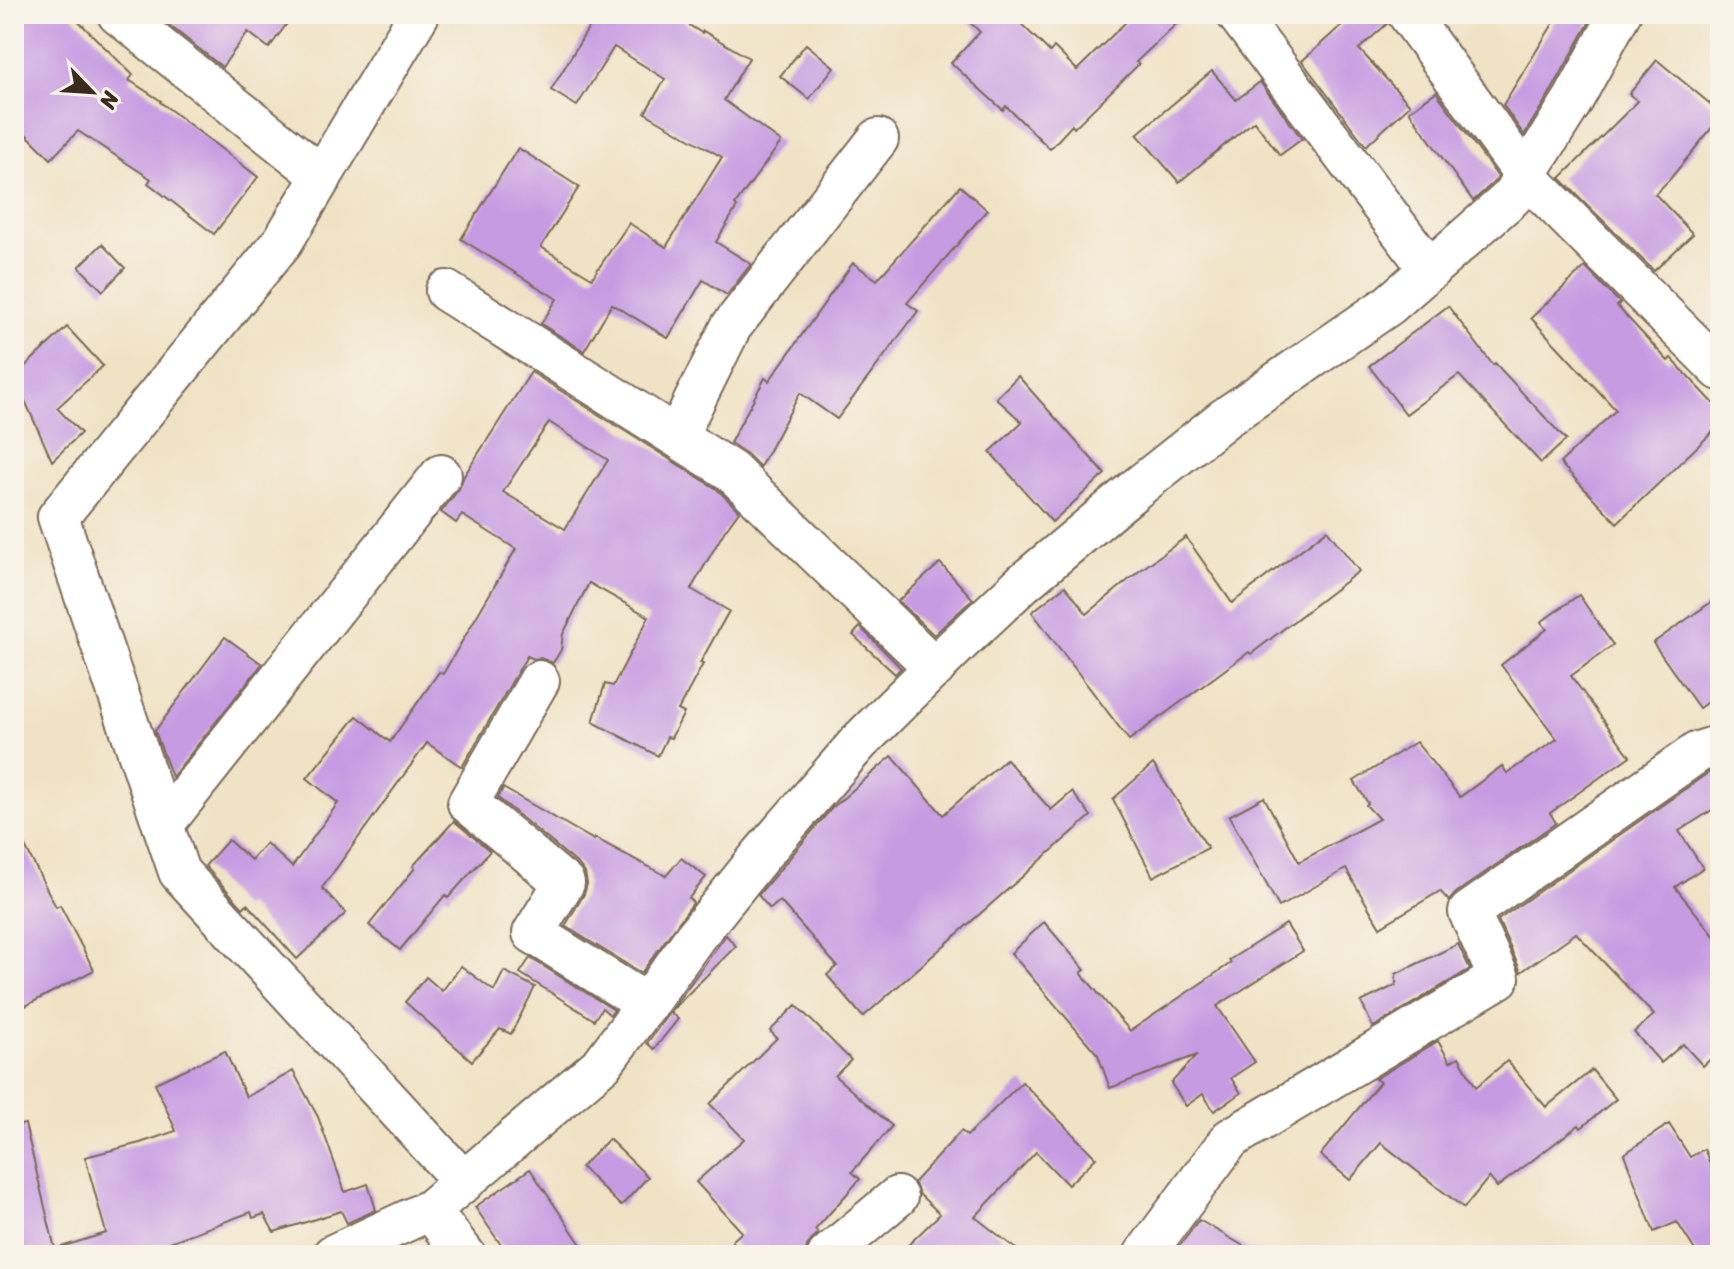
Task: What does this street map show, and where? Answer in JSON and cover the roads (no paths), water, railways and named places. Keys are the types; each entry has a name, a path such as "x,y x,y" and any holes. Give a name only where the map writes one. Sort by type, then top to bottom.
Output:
{"street":[{"path":"118,14 322,176"},
{"path":"419,14 283,241 58,517 179,872 464,1182"},
{"path":"1237,14 1430,270"},
{"path":"1408,14 1525,175 1720,370"},
{"path":"333,1255 430,1210 602,1064 695,937 859,742 1023,583 1225,418 1389,305 1512,197 1573,100 1620,14"},
{"path":"677,436 731,327 878,139"},
{"path":"446,291 731,471 935,668"},
{"path":"163,825 441,475"},
{"path":"539,681 468,803 564,883 533,933 647,1004"},
{"path":"1144,1255 1230,1139 1499,978 1469,912 1698,752 1720,745"},
{"path":"828,1255 897,1197"},
{"path":"430,1210 465,1255"}]}
